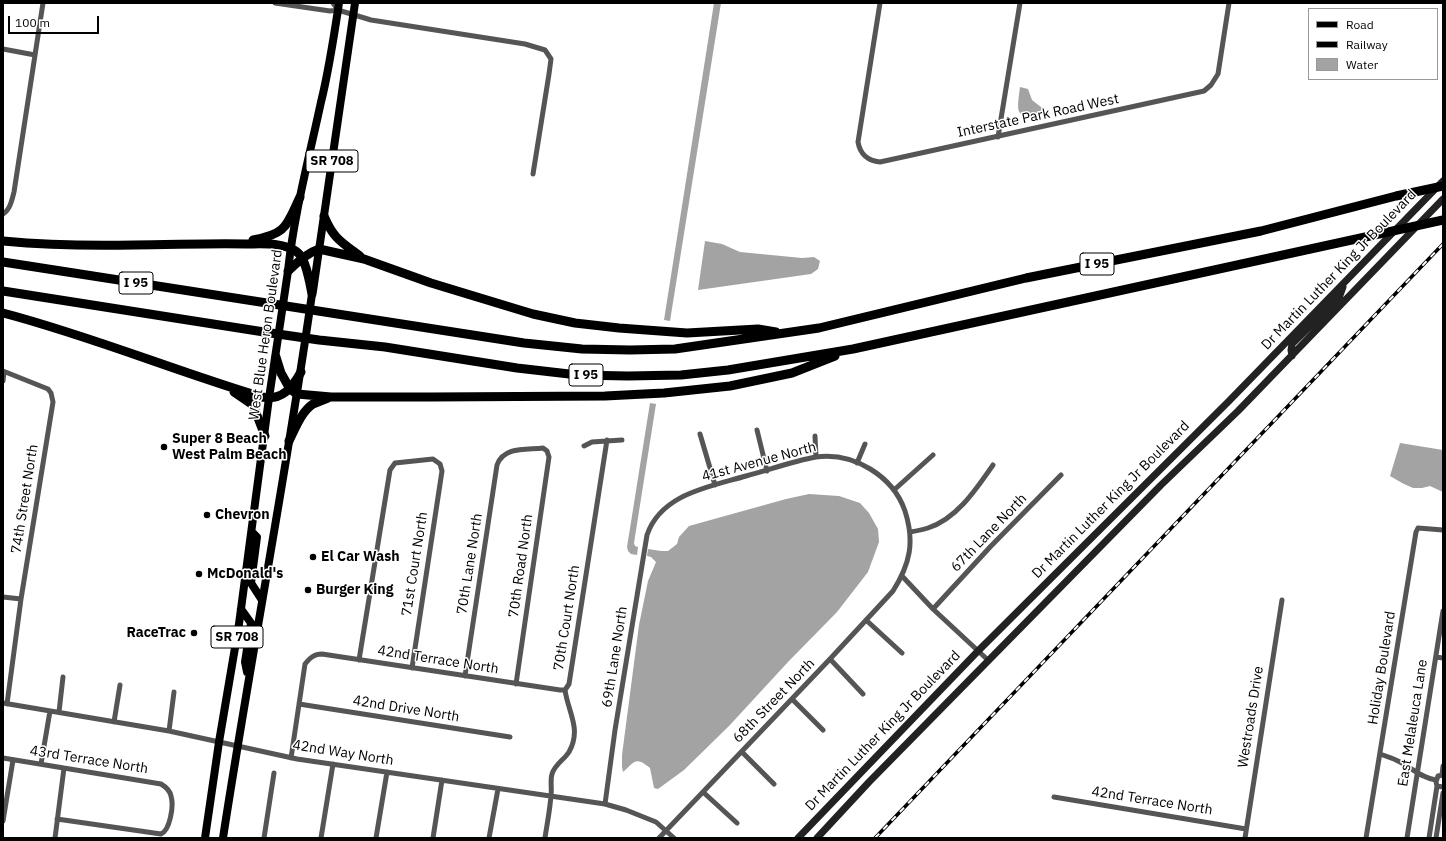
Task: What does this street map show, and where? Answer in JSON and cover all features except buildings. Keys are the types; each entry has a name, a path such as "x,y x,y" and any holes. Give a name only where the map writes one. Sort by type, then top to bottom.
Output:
{"highway":[{"name":"I 95","path":"3,262 524,343 582,349 675,349 819,328 1026,278 1261,231 1396,196 1443,186"},
{"path":"236,244 266,238 280,232 287,225 300,198"},
{"path":"324,216 332,233 364,259"},
{"name":"I 95","path":"3,291 264,332 385,347 525,369 578,375 681,375 728,370 853,349 1443,220"},
{"path":"3,242 38,244 274,245 298,252 302,258 312,294"},
{"path":"288,271 302,258 312,251 319,249 364,259 431,283 533,314 574,323 688,333 758,329 781,334"},
{"path":"3,313 122,350 218,384 269,398 294,391 331,397 605,396 664,393 730,386 792,373 853,349"},
{"path":"276,357 281,373 294,391"},
{"path":"294,391 301,372"},
{"path":"218,384 240,395 253,405 264,436"},
{"path":"290,441 305,412 313,404 331,397"}],"main road":[{"name":"SR 708","path":"301,372 355,3"},
{"name":"West Blue Heron Boulevard","path":"205,838 241,609 290,249 322,102 339,6"},
{"name":"Dr Martin Luther King Jr Boulevard","path":"798,838 978,651 1229,402 1443,181"},
{"name":"Dr Martin Luther King Jr Boulevard","path":"817,838 869,782 1161,486 1238,411 1443,199"},
{"path":"1292,356 1292,344 1339,298 1344,283"},
{"name":"SR 708","path":"223,838 237,746 290,441 294,391"},
{"path":"252,532 257,537 251,583 262,600"},
{"path":"241,609 251,623 245,662 248,681"}],"street":[{"path":"3,214 10,205 14,192 43,3"},
{"path":"275,3 330,10 339,6"},
{"path":"333,3 353,14 370,20 525,44 545,50 551,59 533,174"},
{"name":"Interstate Park Road West","path":"880,3 858,137 860,150 865,156 872,161 885,162 1199,93 1208,88 1214,81 1219,70 1229,3"},
{"path":"998,137 1020,3"},
{"path":"3,49 35,55"},
{"path":"3,381 4,372"},
{"name":"74th Street North","path":"4,372 48,389 53,402 5,703"},
{"path":"757,430 767,471"},
{"path":"700,434 715,485"},
{"path":"815,436 816,457"},
{"name":"70th Court North","path":"545,838 551,797 552,774 569,752 573,741 575,728 574,720 566,701 565,690 569,684 607,440"},
{"path":"584,446 592,442 622,440"},
{"path":"857,463 865,444"},
{"name":"70th Road North","path":"501,457 511,451 543,448 547,451 549,457 516,684"},
{"path":"894,490 933,455"},
{"name":"70th Lane North","path":"465,676 497,465 501,457"},
{"name":"41st Avenue North","path":"657,515 676,499 715,485 816,457 835,458 857,463 880,475 894,490 903,507 910,532 910,554 902,576"},
{"name":"71st Court North","path":"359,660 390,470 395,463 433,459 440,464 442,471 412,668"},
{"path":"910,532 932,526 951,514 968,497 993,465"},
{"name":"67th Lane North","path":"934,608 991,546 1061,475"},
{"name":"69th Lane North","path":"605,804 645,542 648,531 657,515"},
{"name":"Holiday Boulevard","path":"1366,838 1416,532 1418,528 1443,530"},
{"path":"902,576 989,661"},
{"name":"68th Street North","path":"659,838 792,700 893,591 902,576"},
{"path":"3,597 21,599"},
{"name":"Westroads Drive","path":"1245,838 1282,600"},
{"name":"East Melaleuca Lane","path":"1407,838 1443,611"},
{"path":"866,620 902,653"},
{"name":"42nd Terrace North","path":"299,704 305,664 310,658 318,654 565,690"},
{"path":"1436,657 1443,658"},
{"path":"830,659 863,694"},
{"path":"59,712 63,677"},
{"path":"114,722 120,685"},
{"path":"169,731 174,692"},
{"path":"792,700 823,730"},
{"name":"42nd Way North","path":"5,703 169,731 291,758 605,804 643,816 656,822 674,838"},
{"path":"291,758 299,704"},
{"name":"42nd Drive North","path":"299,704 510,737"},
{"path":"41,764 50,711"},
{"path":"742,752 774,784"},
{"path":"1380,754 1399,761 1417,773 1439,784"},
{"name":"43rd Terrace North","path":"3,758 161,784 169,790 171,794 172,803 168,826 165,832 157,834 57,819"},
{"path":"3,821 13,760"},
{"path":"321,838 333,764"},
{"path":"1429,838 1439,784 1438,776 1442,775 1443,766"},
{"path":"55,838 64,768"},
{"path":"376,838 387,772"},
{"path":"264,838 274,773"},
{"path":"433,838 442,780"},
{"path":"489,838 498,789"},
{"path":"703,792 737,823"},
{"path":"1436,838 1443,793"},
{"name":"42nd Terrace North","path":"1054,798 1246,829"}],"water":[{"path":"714,3 721,3 670,321 664,320"},
{"path":"1020,87 1028,89 1032,100 1046,111 1029,115 1020,113 1018,105"},
{"path":"705,241 722,244 740,252 802,258 814,257 820,261 818,269 811,274 698,290"},
{"path":"650,403 656,404 634,543 635,546 638,547 637,555 631,554 627,547"},
{"path":"1400,443 1443,450 1443,492 1430,486 1413,488 1390,476"},
{"path":"809,494 839,496 860,503 869,513 878,529 879,542 868,572 837,612 729,726 684,770 658,789 654,788 650,768 641,762 638,761 633,763 623,772 622,755 639,625 648,581 656,562 651,557 647,556 648,549 668,551 677,544 679,537 689,526"}],"railway":[{"path":"875,838 1443,244"}],"place":[{"name":"Super 8 Beach West Palm Beach","path":"164,447"},
{"name":"Chevron","path":"207,515"},
{"name":"El Car Wash","path":"313,557"},
{"name":"McDonald's","path":"199,574"},
{"name":"Burger King","path":"308,590"},
{"name":"RaceTrac","path":"194,633"}]}
